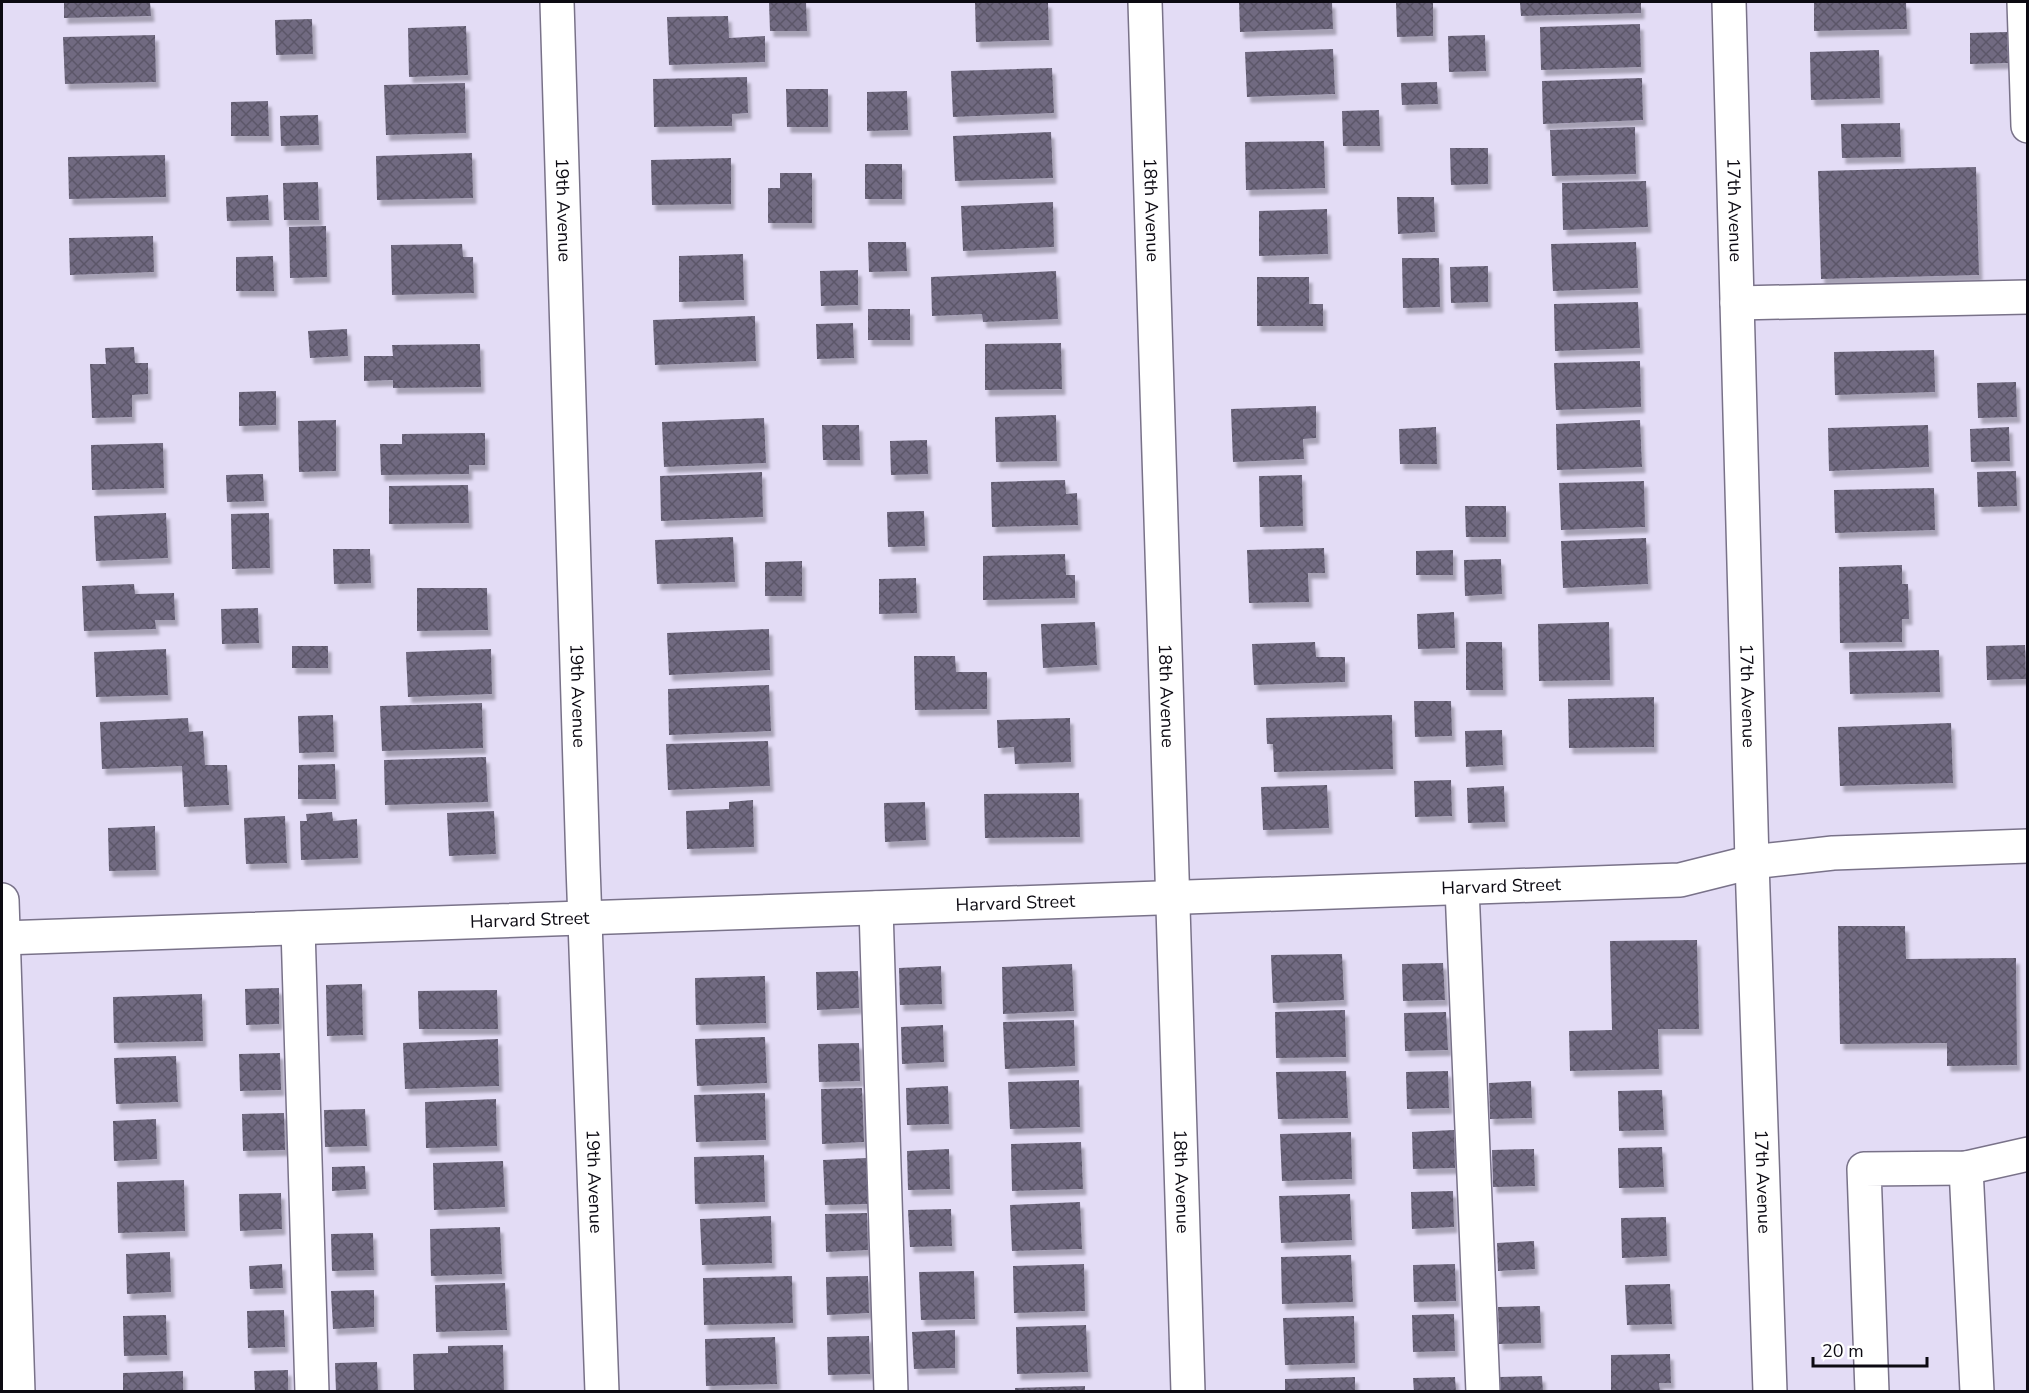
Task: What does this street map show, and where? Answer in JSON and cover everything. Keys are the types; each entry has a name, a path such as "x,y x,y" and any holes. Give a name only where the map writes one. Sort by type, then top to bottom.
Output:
{"street":[{"name":"19th Avenue","path":"557,2 602,1392"},
{"name":"18th Avenue","path":"1145,2 1188,1392"},
{"name":"17th Avenue","path":"1729,2 1752,862 1770,1392"},
{"path":"2024,2 2028,126"},
{"path":"1737,303 2028,297"},
{"name":"Harvard Street","path":"2,938 1680,880 1752,862 1833,853 2028,846"},
{"path":"1462,888 1483,1392"},
{"path":"2,900 18,1392"},
{"path":"876,908 891,1392"},
{"path":"297,928 312,1392"},
{"path":"1872,1392 1864,1169 1966,1168 2028,1154"},
{"path":"1966,1168 1977,1392"}],"building":[{"path":"64,2 150,2 151,16 64,18"},
{"path":"769,2 806,2 807,31 770,31"},
{"path":"975,2 1048,2 1049,40 976,42"},
{"path":"1239,2 1332,2 1333,29 1240,32"},
{"path":"1396,2 1433,2 1433,36 1397,37"},
{"path":"1520,2 1641,2 1641,13 1521,16"},
{"path":"1814,2 1906,2 1907,29 1814,31"},
{"path":"728,16 729,38 765,36 765,62 669,65 667,17"},
{"path":"312,19 313,54 276,55 275,20"},
{"path":"1640,24 1641,67 1541,70 1540,27"},
{"path":"466,26 468,75 409,77 408,28"},
{"path":"2007,32 2008,63 1970,64 1970,33"},
{"path":"155,35 156,82 65,84 63,37"},
{"path":"1485,35 1486,71 1449,72 1448,36"},
{"path":"1333,49 1335,94 1247,97 1245,52"},
{"path":"1879,50 1880,98 1811,100 1810,52"},
{"path":"1052,68 1054,113 953,117 951,71"},
{"path":"747,77 748,113 732,114 732,126 654,127 653,79"},
{"path":"1642,78 1643,120 1543,124 1542,81"},
{"path":"1437,82 1438,104 1402,105 1401,83"},
{"path":"465,83 466,133 386,135 384,85"},
{"path":"786,89 828,89 828,127 787,127"},
{"path":"907,91 908,130 867,131 867,92"},
{"path":"268,101 269,136 231,136 231,102"},
{"path":"1379,110 1380,146 1343,146 1342,111"},
{"path":"318,115 319,145 281,146 280,116"},
{"path":"1900,123 1901,157 1842,158 1841,124"},
{"path":"1635,127 1636,174 1552,176 1550,130"},
{"path":"1051,132 1053,178 955,181 953,136"},
{"path":"1324,141 1325,188 1246,190 1245,142"},
{"path":"1450,148 1488,148 1488,184 1451,185"},
{"path":"472,153 473,198 377,200 376,156"},
{"path":"165,155 166,197 69,199 68,157"},
{"path":"731,158 731,204 652,205 651,160"},
{"path":"865,164 902,164 902,199 865,199"},
{"path":"1976,167 1979,275 1821,279 1818,171"},
{"path":"780,173 812,173 812,223 768,223 768,188 780,188"},
{"path":"1646,181 1648,227 1563,230 1562,183"},
{"path":"318,182 319,220 284,220 283,183"},
{"path":"268,195 269,220 227,221 226,197"},
{"path":"1397,197 1434,197 1435,232 1398,234"},
{"path":"1053,202 1054,247 963,251 961,206"},
{"path":"1327,209 1328,254 1259,256 1259,211"},
{"path":"326,226 327,277 290,278 289,227"},
{"path":"153,236 154,272 70,275 69,238"},
{"path":"868,242 906,242 907,271 869,272"},
{"path":"1636,242 1638,288 1553,291 1551,244"},
{"path":"462,244 463,257 473,257 474,293 392,295 391,245"},
{"path":"743,254 744,300 679,302 679,256"},
{"path":"273,256 274,291 236,291 236,257"},
{"path":"1402,258 1439,258 1440,307 1403,308"},
{"path":"1488,266 1488,302 1451,303 1450,267"},
{"path":"858,270 858,305 821,306 820,271"},
{"path":"1056,271 1058,319 983,322 982,314 932,316 931,277"},
{"path":"1257,277 1309,277 1309,304 1323,304 1323,326 1257,326"},
{"path":"1638,302 1640,348 1555,351 1554,304"},
{"path":"868,309 910,309 910,340 868,340"},
{"path":"755,316 756,361 655,365 653,320"},
{"path":"853,323 854,358 817,359 816,324"},
{"path":"347,329 348,356 310,358 308,331"},
{"path":"1061,343 1062,389 985,390 985,344"},
{"path":"480,344 481,387 393,388 393,380 364,381 364,356 393,356 392,345"},
{"path":"134,347 135,363 148,363 148,394 132,395 132,417 92,418 90,364 106,364 105,348"},
{"path":"1934,350 1935,392 1835,395 1834,352"},
{"path":"1640,361 1641,407 1556,410 1554,363"},
{"path":"2016,382 2017,417 1978,418 1977,383"},
{"path":"276,391 276,425 239,426 239,392"},
{"path":"1316,406 1316,438 1303,439 1304,459 1233,462 1231,409"},
{"path":"1056,415 1057,461 996,462 995,417"},
{"path":"764,418 766,463 664,467 662,422"},
{"path":"336,420 336,471 299,472 298,421"},
{"path":"1640,420 1642,467 1557,470 1556,424"},
{"path":"822,425 859,425 860,460 823,460"},
{"path":"1928,425 1929,467 1829,471 1828,428"},
{"path":"1436,427 1437,464 1400,464 1399,429"},
{"path":"2009,427 2010,461 1971,462 1970,429"},
{"path":"485,433 485,465 469,465 469,474 381,475 380,444 402,444 402,434"},
{"path":"927,440 928,474 891,475 890,441"},
{"path":"163,443 164,488 92,490 91,445"},
{"path":"2016,471 2017,506 1978,507 1977,472"},
{"path":"762,472 763,517 661,521 660,476"},
{"path":"263,474 264,501 227,502 226,475"},
{"path":"1302,475 1303,526 1260,527 1259,476"},
{"path":"1065,480 1066,494 1077,493 1078,525 992,527 991,482"},
{"path":"1644,481 1645,527 1561,530 1559,483"},
{"path":"468,485 469,523 389,524 389,486"},
{"path":"1934,488 1935,530 1835,533 1834,490"},
{"path":"1465,506 1506,506 1506,537 1466,537"},
{"path":"924,511 925,546 888,547 887,512"},
{"path":"166,513 168,558 96,561 94,516"},
{"path":"269,513 270,568 232,569 231,514"},
{"path":"733,537 735,582 657,584 655,540"},
{"path":"1646,538 1648,584 1563,588 1561,541"},
{"path":"1324,548 1325,573 1308,573 1309,602 1249,603 1247,550"},
{"path":"333,549 370,549 371,583 334,584"},
{"path":"1453,550 1453,575 1416,575 1416,551"},
{"path":"1065,554 1066,575 1075,575 1075,598 983,600 983,556"},
{"path":"1501,559 1502,594 1465,596 1464,560"},
{"path":"802,561 802,596 765,596 765,562"},
{"path":"1902,565 1902,584 1908,584 1909,619 1902,619 1902,642 1840,643 1839,567"},
{"path":"916,578 917,613 879,614 879,579"},
{"path":"134,584 135,594 174,593 175,620 155,620 156,629 84,631 82,586"},
{"path":"417,588 487,588 488,630 417,631"},
{"path":"258,608 259,643 222,644 221,609"},
{"path":"1454,612 1455,648 1418,649 1417,614"},
{"path":"1095,622 1097,665 1043,668 1041,624"},
{"path":"1609,622 1610,680 1539,681 1538,624"},
{"path":"769,629 770,670 669,675 667,633"},
{"path":"1315,642 1316,657 1345,657 1345,682 1254,685 1252,644"},
{"path":"1466,642 1502,642 1503,690 1466,690"},
{"path":"2025,645 2026,679 1987,680 1986,646"},
{"path":"292,646 328,646 328,668 292,668"},
{"path":"166,649 168,695 96,697 94,652"},
{"path":"491,649 492,694 408,697 406,652"},
{"path":"1939,650 1940,692 1850,694 1849,652"},
{"path":"914,656 955,656 956,672 987,672 987,709 915,710"},
{"path":"769,685 771,731 669,735 668,689"},
{"path":"1654,697 1654,747 1569,748 1568,699"},
{"path":"1414,701 1451,701 1452,736 1415,737"},
{"path":"482,703 483,748 382,751 380,706"},
{"path":"333,715 334,752 299,753 298,716"},
{"path":"1392,715 1393,769 1274,772 1273,744 1267,744 1266,718"},
{"path":"188,718 189,732 203,731 205,765 227,765 229,805 184,807 182,766 102,769 100,722"},
{"path":"1070,718 1071,762 1015,764 1014,747 998,748 997,720"},
{"path":"1951,723 1953,783 1840,786 1838,727"},
{"path":"1502,730 1503,765 1466,767 1465,731"},
{"path":"768,741 770,786 668,790 666,744"},
{"path":"486,757 488,802 385,805 384,760"},
{"path":"335,764 336,799 298,799 298,765"},
{"path":"1451,780 1452,816 1415,817 1414,781"},
{"path":"1327,785 1329,828 1263,830 1261,787"},
{"path":"1504,786 1505,822 1468,823 1467,788"},
{"path":"1079,793 1080,837 985,838 984,794"},
{"path":"753,800 754,847 687,849 686,811 729,809 729,802"},
{"path":"925,802 926,840 885,842 884,803"},
{"path":"494,811 496,854 449,856 447,813"},
{"path":"332,812 333,821 357,819 358,858 301,860 300,821 307,821 306,814"},
{"path":"285,816 287,863 246,864 244,818"},
{"path":"155,826 156,870 109,871 108,828"},
{"path":"1838,926 1905,926 1906,959 2016,958 2017,1065 1947,1066 1947,1043 1840,1044"},
{"path":"1697,940 1699,1029 1658,1029 1659,1069 1570,1071 1569,1031 1612,1030 1610,941"},
{"path":"1342,954 1344,1000 1273,1003 1271,955"},
{"path":"1443,963 1445,1000 1403,1001 1402,964"},
{"path":"1072,964 1074,1011 1003,1014 1002,967"},
{"path":"941,966 942,1004 900,1005 899,968"},
{"path":"858,971 859,1008 817,1010 816,972"},
{"path":"765,976 766,1023 696,1025 695,978"},
{"path":"362,984 363,1035 327,1036 326,985"},
{"path":"279,988 279,1024 246,1025 245,989"},
{"path":"497,990 498,1029 419,1029 418,991"},
{"path":"202,994 203,1041 114,1043 113,997"},
{"path":"1345,1010 1346,1057 1276,1058 1275,1012"},
{"path":"1446,1012 1448,1050 1405,1051 1404,1013"},
{"path":"1074,1020 1075,1066 1005,1069 1003,1022"},
{"path":"943,1025 944,1062 902,1064 901,1027"},
{"path":"765,1037 767,1083 697,1086 695,1039"},
{"path":"498,1039 499,1086 405,1089 403,1043"},
{"path":"859,1043 860,1081 819,1082 818,1044"},
{"path":"280,1053 281,1090 240,1091 239,1054"},
{"path":"176,1056 178,1102 116,1104 114,1058"},
{"path":"1346,1071 1348,1118 1278,1119 1276,1072"},
{"path":"1448,1071 1449,1108 1407,1109 1406,1072"},
{"path":"1079,1080 1080,1127 1010,1129 1008,1082"},
{"path":"1531,1081 1532,1118 1490,1119 1489,1083"},
{"path":"948,1086 949,1124 907,1125 906,1088"},
{"path":"862,1088 864,1142 822,1144 821,1089"},
{"path":"1662,1090 1664,1130 1619,1131 1618,1091"},
{"path":"765,1093 766,1140 696,1142 694,1095"},
{"path":"496,1099 497,1146 426,1148 425,1102"},
{"path":"365,1109 367,1146 325,1147 324,1110"},
{"path":"284,1113 285,1150 243,1151 242,1114"},
{"path":"156,1119 157,1159 114,1161 113,1121"},
{"path":"1454,1130 1455,1168 1413,1169 1412,1132"},
{"path":"1351,1132 1352,1179 1282,1181 1280,1134"},
{"path":"1081,1142 1083,1189 1012,1191 1011,1144"},
{"path":"1662,1147 1664,1187 1619,1188 1618,1148"},
{"path":"949,1149 950,1189 908,1190 907,1151"},
{"path":"1534,1149 1535,1186 1493,1187 1492,1150"},
{"path":"764,1155 765,1202 695,1204 694,1157"},
{"path":"866,1158 868,1204 825,1205 823,1160"},
{"path":"503,1161 505,1207 434,1210 433,1163"},
{"path":"365,1166 366,1189 332,1191 332,1167"},
{"path":"184,1180 185,1231 118,1233 117,1182"},
{"path":"1453,1191 1454,1227 1412,1229 1411,1192"},
{"path":"281,1193 282,1229 240,1231 239,1194"},
{"path":"1350,1194 1352,1240 1281,1243 1279,1196"},
{"path":"1080,1202 1082,1249 1012,1251 1010,1205"},
{"path":"951,1209 952,1246 910,1247 908,1210"},
{"path":"867,1213 868,1250 826,1252 825,1214"},
{"path":"771,1216 772,1263 702,1265 700,1219"},
{"path":"1666,1217 1667,1256 1622,1258 1621,1218"},
{"path":"500,1227 502,1274 431,1276 430,1229"},
{"path":"373,1233 374,1270 332,1271 331,1234"},
{"path":"1534,1241 1535,1269 1498,1271 1497,1243"},
{"path":"170,1252 171,1292 127,1294 126,1254"},
{"path":"1351,1255 1353,1302 1282,1304 1281,1257"},
{"path":"282,1264 283,1288 250,1289 249,1266"},
{"path":"1084,1264 1085,1311 1014,1313 1013,1266"},
{"path":"1455,1264 1456,1301 1414,1302 1413,1265"},
{"path":"974,1271 975,1319 921,1320 919,1272"},
{"path":"792,1276 793,1323 704,1325 703,1278"},
{"path":"868,1276 869,1313 827,1315 826,1277"},
{"path":"505,1283 507,1330 436,1332 435,1285"},
{"path":"1670,1284 1672,1324 1627,1325 1625,1285"},
{"path":"374,1290 374,1327 333,1329 331,1291"},
{"path":"1540,1306 1541,1343 1499,1344 1498,1307"},
{"path":"284,1310 285,1347 248,1348 247,1311"},
{"path":"1454,1314 1455,1351 1413,1352 1412,1315"},
{"path":"166,1315 167,1355 124,1356 123,1316"},
{"path":"1354,1316 1355,1363 1285,1365 1283,1318"},
{"path":"1086,1325 1088,1372 1017,1374 1016,1327"},
{"path":"955,1330 955,1368 914,1369 912,1332"},
{"path":"869,1336 870,1374 828,1375 827,1337"},
{"path":"775,1337 777,1384 706,1386 705,1339"},
{"path":"503,1345 504,1390 414,1392 413,1354 448,1353 448,1346"},
{"path":"1670,1354 1671,1383 1659,1383 1660,1392 1611,1392 1611,1355"},
{"path":"377,1362 378,1392 336,1392 335,1363"},
{"path":"288,1370 288,1392 255,1392 254,1371"},
{"path":"183,1371 183,1392 123,1392 123,1373"},
{"path":"1542,1376 1543,1392 1501,1392 1500,1377"},
{"path":"1355,1377 1355,1392 1285,1392 1285,1379"},
{"path":"1455,1377 1456,1392 1414,1392 1413,1378"},
{"path":"1085,1386 1085,1392 1015,1392 1015,1388"}]}
